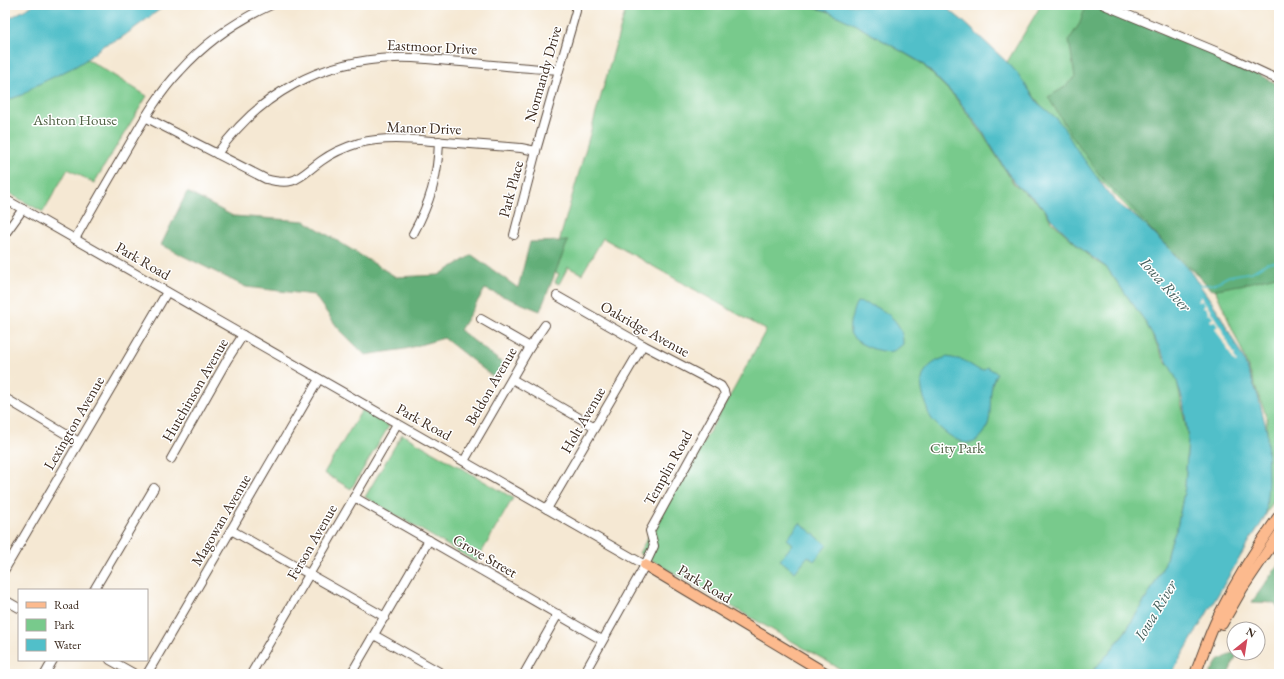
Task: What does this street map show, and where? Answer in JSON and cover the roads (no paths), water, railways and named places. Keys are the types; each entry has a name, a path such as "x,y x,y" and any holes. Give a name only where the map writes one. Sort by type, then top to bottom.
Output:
{"main road":[{"path":"1195,674 1218,618 1233,587 1279,516"},
{"path":"1200,662 1242,589 1279,534"},
{"name":"Park Road","path":"645,565 827,674"}],"street":[{"path":"74,239 145,117 167,85 198,52 234,25 271,5"},
{"name":"Normandy Drive","path":"536,151 576,11 576,5"},
{"path":"1104,5 1230,57 1279,80"},
{"name":"Eastmoor Drive","path":"217,154 245,120 273,96 305,78 347,64 395,58 558,70"},
{"name":"Manor Drive","path":"145,117 266,179 284,182 298,179 331,155 360,143 393,139 439,141 521,148 536,151"},
{"path":"413,234 425,211 433,188 437,173 439,141"},
{"name":"Park Place","path":"514,235 536,151"},
{"name":"Park Road","path":"5,199 645,565"},
{"path":"5,234 23,209"},
{"name":"Lexington Avenue","path":"5,569 167,292"},
{"name":"Oakridge Avenue","path":"557,296 643,345 721,386"},
{"path":"481,319 530,347"},
{"name":"Beldon Avenue","path":"464,461 530,347 545,325"},
{"name":"Hutchinson Avenue","path":"171,459 227,360 243,336"},
{"name":"Holt Avenue","path":"547,509 643,345"},
{"name":"Magowan Avenue","path":"147,674 319,379"},
{"path":"512,379 594,427"},
{"name":"Templin Road","path":"584,674 645,565 654,546 650,531 724,399 724,391 721,386"},
{"path":"5,398 79,442"},
{"name":"Ferson Avenue","path":"251,674 398,424"},
{"path":"95,589 154,488"},
{"name":"Grove Street","path":"354,497 602,640"},
{"path":"231,530 385,617"},
{"path":"351,674 429,540"},
{"path":"5,600 18,607"},
{"path":"524,674 558,614"},
{"path":"374,635 443,674"},
{"path":"45,674 52,661"},
{"path":"112,661 135,674"}],"water":[{"path":"33,5 166,5 121,38 104,45 76,66 33,87 22,95 5,101 5,21"},
{"name":"Iowa River","path":"808,5 943,5 963,21 1010,65 1038,103 1062,125 1075,147 1109,194 1117,203 1146,226 1187,267 1218,311 1243,358 1258,396 1267,431 1268,481 1266,514 1171,674 1090,674 1125,632 1150,592 1165,563 1169,547 1177,528 1185,487 1188,438 1183,402 1176,378 1145,321 1107,268 1084,251 1051,219 1044,208 1035,199 1018,187 982,131 955,96 922,63 854,24 827,11"},
{"path":"857,302 874,306 889,315 899,327 903,344 893,351 888,352 868,347 856,340 850,332 850,322"},
{"path":"947,357 963,360 979,370 984,370 987,367 997,373 991,390 990,418 983,434 976,441 971,443 964,443 951,437 934,422 929,415 923,395 922,380 927,369 932,364"},
{"path":"800,523 827,545 814,561 808,556 795,572 780,560 793,544 787,539"}],"waterway":[{"path":"1199,284 1214,284 1229,276 1252,272 1267,263 1279,262"}],"park label":[{"name":"Ashton House","path":"75,120"},
{"name":"City Park","path":"957,448"}]}
